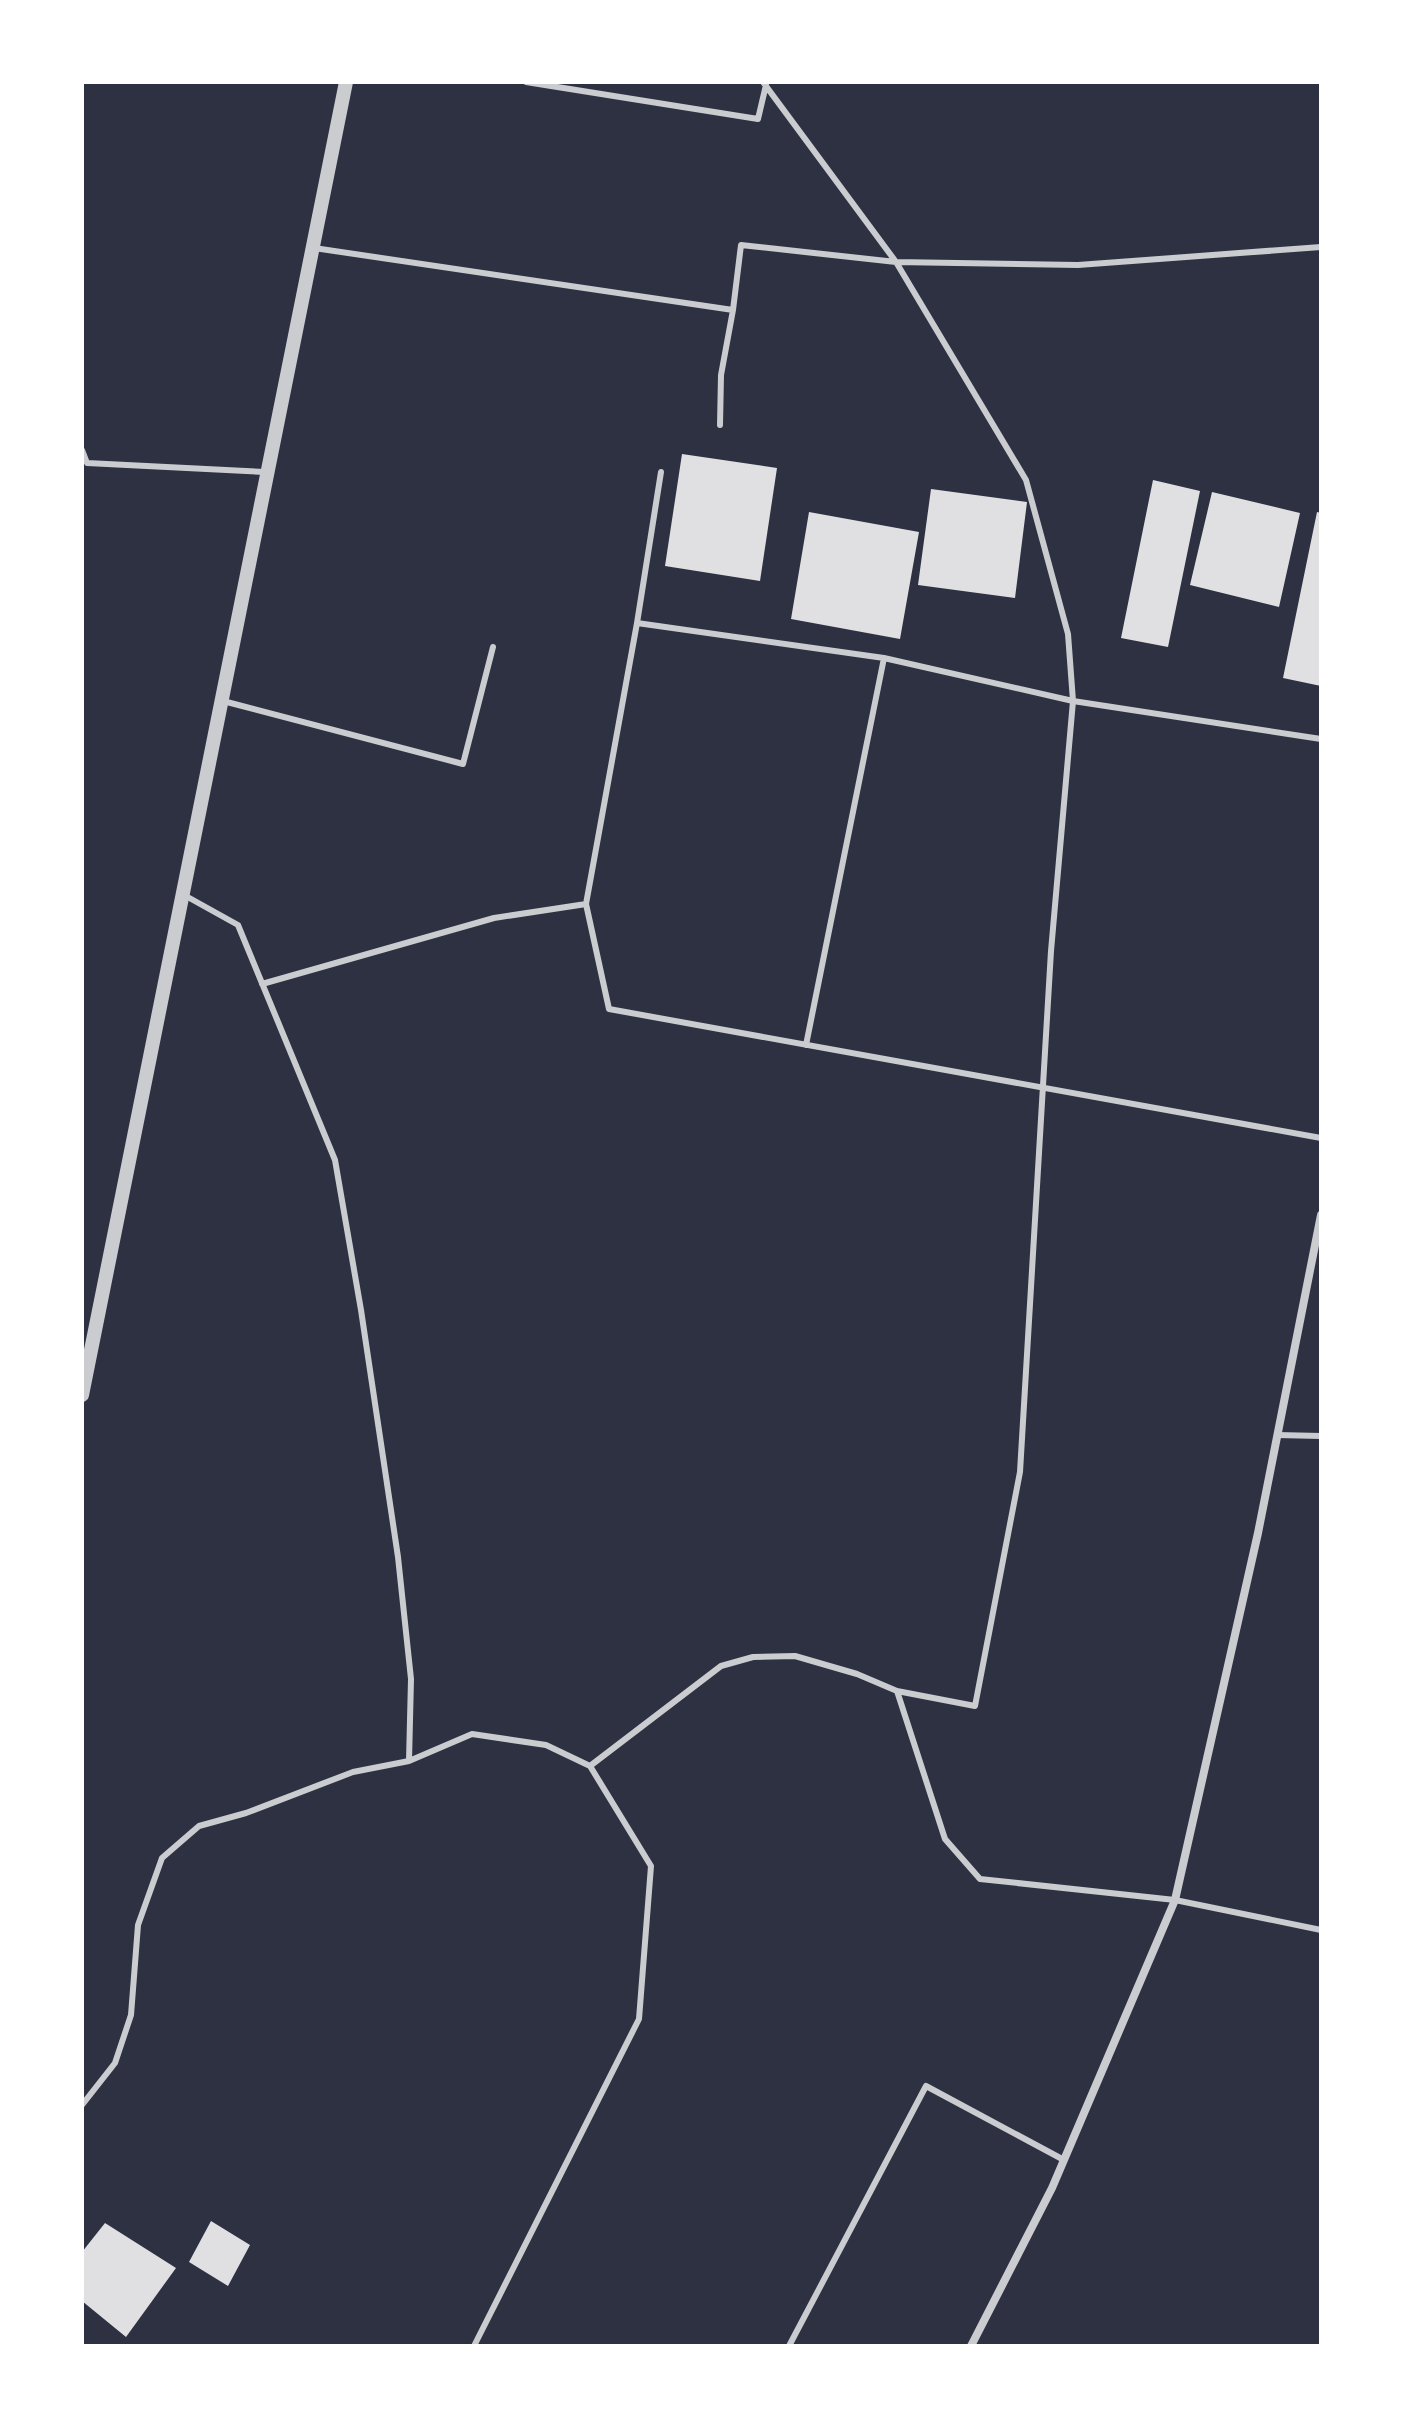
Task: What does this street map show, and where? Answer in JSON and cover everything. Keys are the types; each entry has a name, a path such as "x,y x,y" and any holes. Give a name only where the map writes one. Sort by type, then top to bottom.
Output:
{"street":[{"path":"82,1395 87,1342 184,895 346,82"},
{"path":"971,2346 1052,2188 1175,1900 1258,1533 1321,1215"}],"lane":[{"path":"526,82 758,119 764,84"},
{"path":"590,1766 721,1666 753,1657 795,1656 857,1674 897,1691 975,1706 1020,1472 1051,951 1073,701 1068,634 1026,480 896,262 764,84"},
{"path":"720,425 721,375 741,245 896,262 1078,265 1321,247"},
{"path":"314,248 733,310"},
{"path":"82,450 85,463 269,472"},
{"path":"661,472 586,904 609,1009 1321,1138"},
{"path":"637,623 884,658 1073,701 1321,739"},
{"path":"223,701 463,764 493,647"},
{"path":"806,1045 884,658"},
{"path":"184,895 238,925 335,1160 398,1557 411,1679 409,1761"},
{"path":"262,984 494,918 586,904"},
{"path":"1277,1435 1321,1436"},
{"path":"897,1691 945,1839 980,1879 1175,1900 1321,1930"},
{"path":"82,2105 115,2063 131,2015 138,1925 162,1858 199,1826 246,1813 353,1772 409,1761 472,1734 546,1745 590,1766 651,1866 639,2019 474,2346"},
{"path":"789,2346 926,2086 1064,2160"}],"building":[{"path":"682,454 777,468 760,581 665,566"},
{"path":"1153,480 1200,491 1168,647 1121,638"},
{"path":"931,489 1027,502 1015,598 918,585"},
{"path":"1212,492 1300,513 1279,607 1190,585"},
{"path":"809,512 919,532 900,639 791,619"},
{"path":"1317,512 1321,513 1321,686 1283,678"},
{"path":"211,2221 250,2245 228,2286 189,2262"},
{"path":"105,2223 176,2268 126,2337 82,2301 82,2252"}]}
